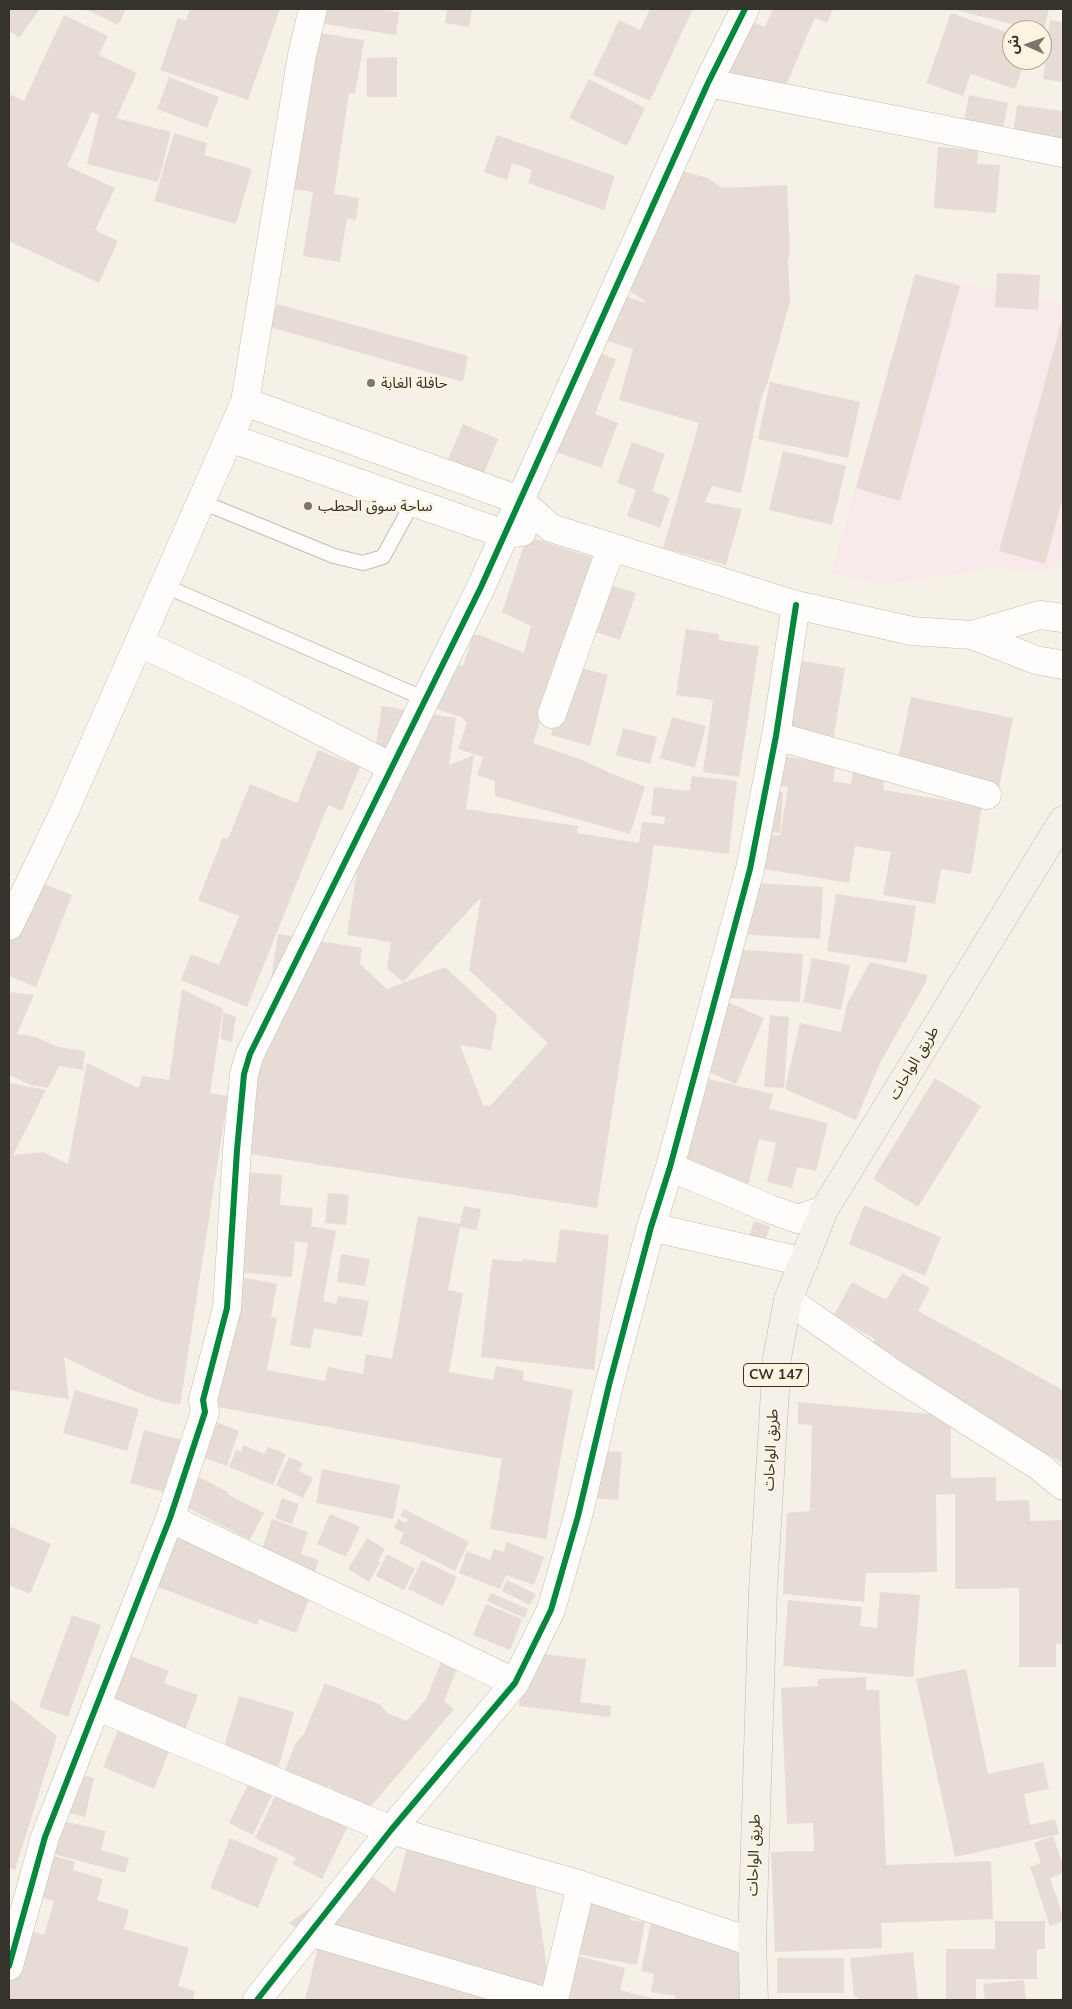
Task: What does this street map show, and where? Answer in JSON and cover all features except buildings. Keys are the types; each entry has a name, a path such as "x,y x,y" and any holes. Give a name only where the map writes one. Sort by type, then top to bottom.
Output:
{"main road":[{"name":"طريق الواحات","path":"754,2000 752,1942 763,1590 776,1358 788,1300 824,1210 1062,820"}],"street":[{"path":"9,926 64,812 245,402 302,55 313,9"},
{"path":"9,1966 45,1837 170,1518 205,1412 203,1400 227,1308 237,1150 244,1074 250,1054 481,587 708,83 745,9"},
{"path":"708,83 1063,154"},
{"path":"245,402 519,500 551,528 611,548 796,606 912,631 972,635 1036,660 1063,665"},
{"path":"230,438 504,534 551,528"},
{"path":"552,714 611,548"},
{"path":"257,2000 391,1830 515,1683 551,1610 578,1516 609,1385 651,1227 670,1167 750,869 776,736 796,606"},
{"path":"972,635 1040,615 1063,618"},
{"path":"140,643 248,694 392,768"},
{"path":"776,736 987,795"},
{"path":"670,1167 770,1210 798,1219 824,1210"},
{"path":"651,1227 804,1262"},
{"path":"788,1300 894,1374 1040,1467 1063,1486"},
{"path":"170,1518 284,1574 411,1631 515,1683"},
{"path":"96,1706 391,1830 581,1885 752,1942"},
{"path":"554,2000 581,1885"},
{"path":"310,1932 540,2000"}],"lane":[{"path":"202,502 334,556 363,563 383,556 413,502"},
{"path":"165,586 425,699"}],"shaded area":[{"path":"915,274 1063,304 1063,559 1048,572 992,569 881,585 831,573"}],"cycle path":[{"path":"9,1966 45,1837 170,1518 205,1412 203,1400 227,1308 237,1150 244,1074 250,1054 481,587 708,83 745,9"},
{"path":"257,2000 391,1830 515,1683 551,1610 578,1516 609,1385 651,1227 670,1167 750,869 776,736 796,605"}],"place":[{"name":"حافلة الغابة","path":"371,383"},
{"name":"ساحة سوق الحطب","path":"308,506"}]}
